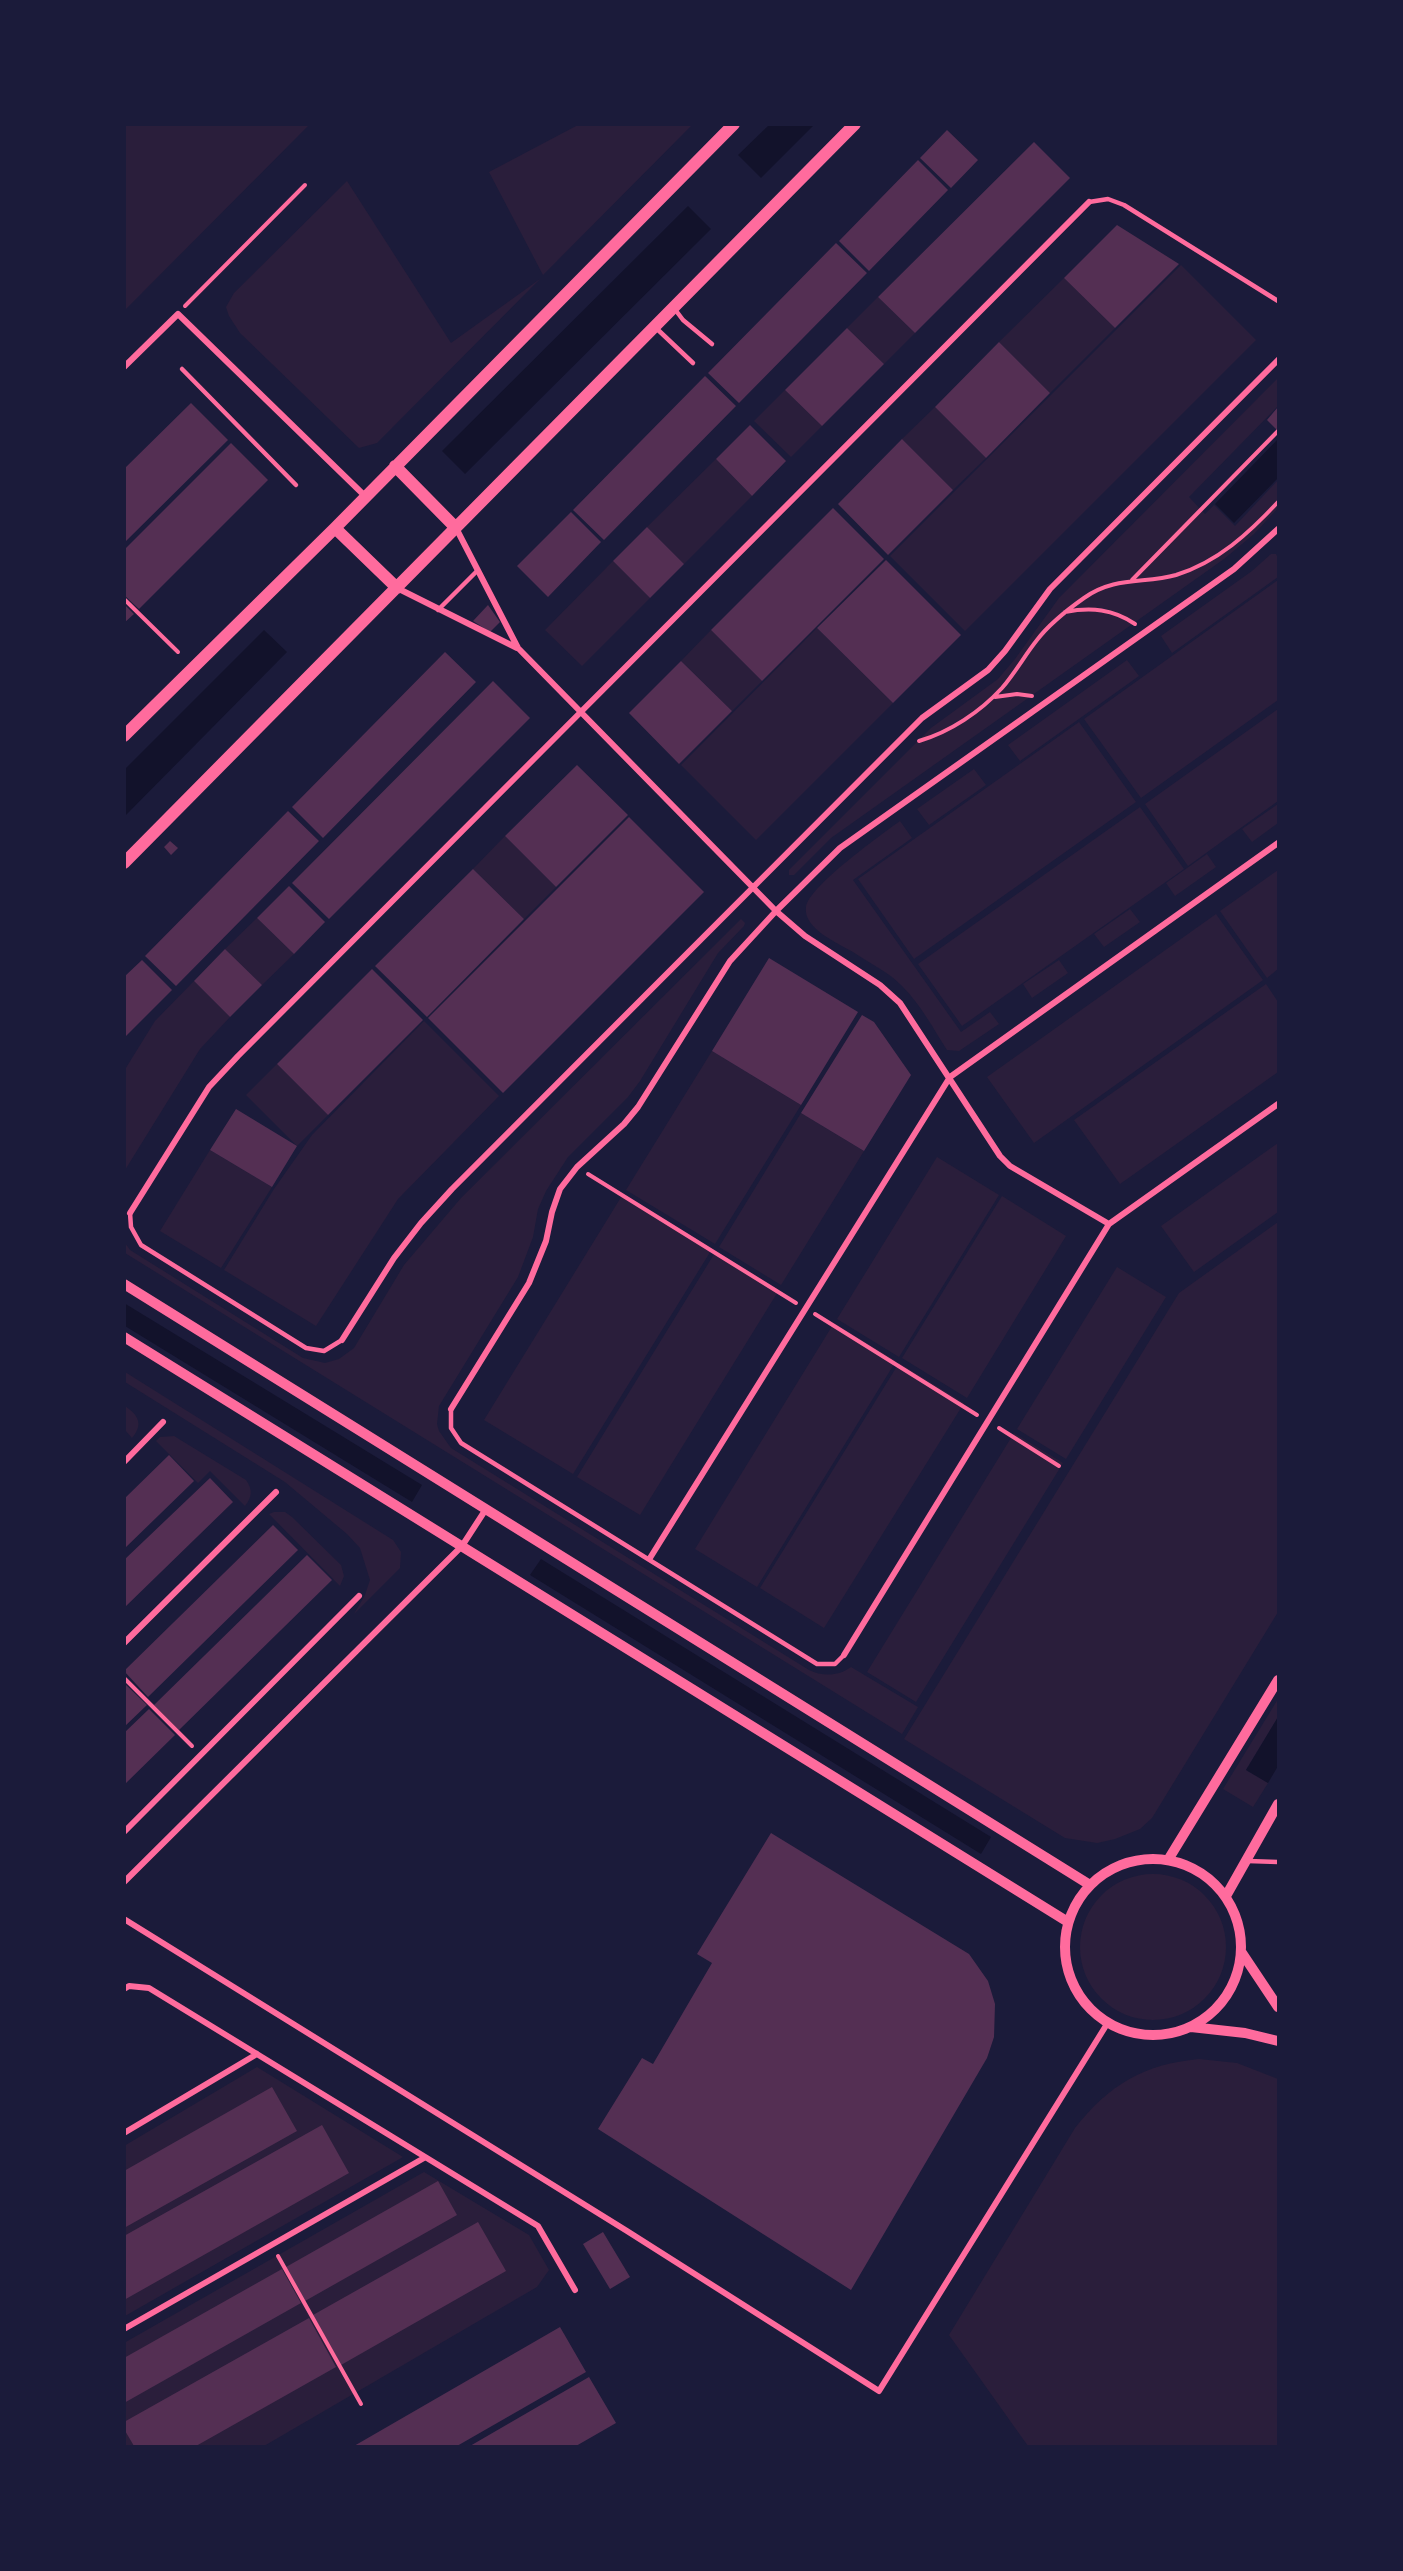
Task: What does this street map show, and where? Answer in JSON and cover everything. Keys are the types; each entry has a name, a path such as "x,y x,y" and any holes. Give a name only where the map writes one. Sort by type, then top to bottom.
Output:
{"main road":[{"path":"124,736 366,497 734,124"},
{"path":"124,863 855,124"},
{"path":"395,466 456,528"},
{"path":"335,528 397,588"}],"street":[{"path":"130,1213 209,1087 581,710 1089,202"},
{"path":"124,367 178,314 366,497"},
{"path":"342,1340 394,1258 421,1223 897,742 922,718 988,670 1005,651 1050,589 1278,360"},
{"path":"456,528 518,648 776,910 805,936 880,985 900,1003 1000,1156 1010,1166 1109,1224"},
{"path":"451,1409 529,1283 546,1241 552,1212 560,1190 577,1167 624,1124 638,1107 730,961 776,910 840,848 1234,569 1278,529"},
{"path":"397,588 518,648"},
{"path":"650,1558 950,1077 1278,843"},
{"path":"844,1655 1109,1224 1278,1104"},
{"path":"124,1284 1090,1885"},
{"path":"124,1337 1068,1922"},
{"path":"124,1462 163,1422"},
{"path":"124,1643 276,1492"},
{"path":"124,1882 462,1546 486,1509"},
{"path":"124,1832 359,1596"},
{"path":"1168,1860 1278,1680"},
{"path":"1226,1896 1278,1804"},
{"path":"1140,1860 1168,1860 1191,1867 1210,1879 1226,1896 1239,1923 1242,1953 1237,1976 1227,1997 1211,2014 1191,2027 1163,2036 1134,2034 1107,2024 1085,2005 1070,1980 1064,1951 1068,1922 1077,1902 1090,1885 1113,1869 1140,1860"},
{"path":"124,1919 617,2225 879,2391 1107,2024"},
{"path":"1242,1953 1278,2007"},
{"path":"127,1988 149,1988 538,2226 575,2290"},
{"path":"1191,2027 1245,2033 1278,2041"},
{"path":"124,2133 257,2054"},
{"path":"124,2329 424,2158"}],"lane":[{"path":"1089,202 1108,199 1124,205 1278,301"},
{"path":"674,308 684,320 712,344"},
{"path":"656,327 693,363"},
{"path":"182,369 296,485"},
{"path":"438,610 478,570"},
{"path":"130,1213 133,1234 146,1249 306,1348 324,1351 342,1340"},
{"path":"451,1409 451,1428 461,1443 650,1558 817,1664 834,1664 844,1655"},
{"path":"1245,1861 1278,1862"}],"path":[{"path":"178,314 305,185"},
{"path":"1131,580 1278,431"},
{"path":"897,742 916,742 935,736 957,724 992,698 1003,687 1038,638 1087,596 1113,584 1175,575 1221,554 1251,531 1278,502"},
{"path":"124,599 178,652"},
{"path":"1065,613 1080,609 1116,612 1145,632"},
{"path":"992,698 1017,694 1047,702"},
{"path":"124,1678 201,1755"},
{"path":"271,2245 361,2404"}],"shaded area":[{"path":"124,125 309,125 125,310"},
{"path":"578,125 692,125 543,275 489,172"},
{"path":"769,125 814,125 761,178 738,155"},
{"path":"347,181 451,343 540,279 377,443 359,448 240,333 226,307 234,293"},
{"path":"688,206 711,229 465,474 442,451"},
{"path":"1181,265 1256,340 965,631 890,556"},
{"path":"1064,278 1115,328 1050,393 999,342"},
{"path":"878,297 915,333 884,364 847,328"},
{"path":"1278,378 1278,406 1189,497 1205,514 1214,505 1235,526 1278,480 1278,508 1254,534 1224,559 831,838 794,875 789,875 789,870 931,728 998,679 1059,598"},
{"path":"785,390 822,426 791,457 754,421"},
{"path":"935,407 986,458 953,490 902,439"},
{"path":"1278,439 1278,478 1234,523 1215,504"},
{"path":"716,459 752,496 684,564 647,527"},
{"path":"1271,554 1276,554 1278,558 1278,577 1172,653 1161,636 1252,571"},
{"path":"613,561 650,598 582,666 545,630"},
{"path":"1278,580 1278,700 1141,798 1084,719"},
{"path":"817,628 893,703 756,840 681,765"},
{"path":"264,630 287,652 125,816 125,769"},
{"path":"711,630 762,681 732,711 681,661"},
{"path":"1127,660 1139,676 1020,761 1008,745"},
{"path":"1278,709 1278,801 1188,866 1145,804"},
{"path":"1079,722 1136,802 914,959 858,879"},
{"path":"974,769 986,785 929,825 917,809"},
{"path":"1278,804 1278,823 1252,842 1242,829"},
{"path":"1140,807 1184,869 962,1026 918,964"},
{"path":"900,821 912,838 853,880 961,1032 990,1012 999,1024 959,1051 947,1050 921,1009 897,981 816,929 807,915 806,907 819,887 847,861"},
{"path":"505,836 556,887 524,919 473,869"},
{"path":"1207,854 1216,867 1175,896 1166,883"},
{"path":"1278,870 1278,969 1267,978 1220,911"},
{"path":"1130,909 1140,922 1104,947 1094,934"},
{"path":"1216,914 1263,980 1034,1143 987,1077"},
{"path":"257,918 294,954 262,985 225,949"},
{"path":"741,919 745,923 744,926 718,953 640,1081 628,1097 568,1157 546,1191 538,1209 533,1237 518,1277 439,1406 437,1424 451,1448 809,1670 820,1674 831,1674 851,1667 918,1707 902,1734 125,1253 125,1243 130,1250 303,1358 325,1363 339,1359 354,1348 404,1265 461,1198"},
{"path":"1059,960 1068,973 1032,998 1023,984"},
{"path":"194,981 230,1017 200,1049 125,1170 124,1071 155,1021"},
{"path":"1266,984 1278,1002 1278,1072 1120,1184 1074,1120"},
{"path":"424,1021 499,1096 398,1199 316,1326 224,1270 274,1189 312,1135"},
{"path":"712,1051 801,1105 715,1244 626,1190"},
{"path":"277,1064 328,1115 297,1146 246,1095"},
{"path":"801,1113 864,1151 781,1285 719,1247"},
{"path":"1278,1143 1278,1212 1194,1272 1161,1226"},
{"path":"210,1150 272,1187 221,1268 160,1231"},
{"path":"937,1157 999,1195 899,1357 837,1319"},
{"path":"623,1194 712,1249 573,1474 484,1420"},
{"path":"1002,1196 1066,1236 967,1398 902,1358"},
{"path":"1278,1222 1278,1612 1152,1818 1140,1829 1115,1839 1097,1843 1065,1838 904,1739 1179,1293"},
{"path":"716,1251 779,1290 640,1515 577,1477"},
{"path":"1117,1267 1166,1297 1066,1459 1017,1429"},
{"path":"124,1303 422,1485 412,1502 125,1326"},
{"path":"834,1323 896,1361 757,1587 695,1549"},
{"path":"899,1363 964,1403 824,1628 760,1588"},
{"path":"125,1372 393,1540 401,1552 400,1568 354,1614 365,1595 370,1580 360,1548 347,1534 285,1482 125,1382"},
{"path":"125,1406 138,1420 138,1428 132,1438 125,1430"},
{"path":"1014,1433 1063,1463 916,1702 867,1672"},
{"path":"174,1436 246,1480 251,1493 245,1506 210,1471 198,1483 156,1441 160,1437"},
{"path":"285,1512 292,1517 341,1565 344,1576 340,1586 269,1514"},
{"path":"541,1559 991,1837 981,1854 530,1575"},
{"path":"1278,1699 1278,1717 1246,1770 1268,1783 1253,1807 1223,1789"},
{"path":"1278,1717 1278,1766 1268,1783 1246,1770"},
{"path":"1153,1874 1181,1880 1204,1896 1220,1919 1226,1947 1220,1975 1204,1998 1181,2014 1153,2020 1125,2014 1102,1998 1086,1975 1080,1947 1086,1919 1102,1896 1125,1880"},
{"path":"1199,2059 1237,2063 1278,2079 1278,2446 1028,2446 949,2335 1075,2128 1088,2113 1129,2079 1161,2066"},
{"path":"257,2067 403,2157 125,2316 124,2146"},
{"path":"424,2172 529,2235 549,2270 537,2287 264,2446 125,2446 124,2343"}],"building":[{"path":"947,130 978,160 951,188 920,158"},
{"path":"1034,142 1070,178 915,333 878,297"},
{"path":"918,160 948,190 869,271 839,241"},
{"path":"1117,225 1179,264 1115,328 1064,278"},
{"path":"836,243 867,273 739,403 708,373"},
{"path":"847,328 884,364 822,426 785,390"},
{"path":"999,342 1050,393 986,458 935,407"},
{"path":"705,376 736,406 604,540 573,510"},
{"path":"191,403 228,440 124,543 124,469"},
{"path":"1278,407 1278,431 1267,420"},
{"path":"750,425 786,461 752,496 716,459"},
{"path":"902,439 953,490 888,555 838,504"},
{"path":"231,443 268,480 139,609 124,595 124,550"},
{"path":"833,508 884,559 762,681 711,630"},
{"path":"571,512 601,542 548,597 517,566"},
{"path":"647,527 684,564 650,598 613,561"},
{"path":"886,560 961,635 893,703 817,628"},
{"path":"124,604 134,614 124,623"},
{"path":"488,605 500,622 490,632 473,621"},
{"path":"445,652 476,682 323,838 292,807"},
{"path":"681,661 732,711 679,764 629,713"},
{"path":"493,681 530,718 329,919 292,883"},
{"path":"577,765 628,815 556,887 505,836"},
{"path":"288,811 319,841 176,986 145,956"},
{"path":"629,817 704,892 503,1093 428,1018"},
{"path":"170,841 178,848 171,855 164,847"},
{"path":"473,869 524,919 427,1017 375,966"},
{"path":"289,886 325,922 294,954 257,918"},
{"path":"225,949 262,985 230,1017 194,981"},
{"path":"769,958 858,1012 801,1105 712,1051"},
{"path":"142,960 172,990 124,1038 124,977"},
{"path":"372,969 423,1020 328,1115 277,1064"},
{"path":"862,1015 874,1022 911,1075 864,1151 801,1113"},
{"path":"236,1109 297,1146 272,1187 210,1150"},
{"path":"169,1455 194,1481 124,1549 124,1499"},
{"path":"210,1478 233,1502 124,1608 124,1560"},
{"path":"273,1525 298,1550 148,1697 124,1671"},
{"path":"307,1555 332,1580 179,1730 154,1705"},
{"path":"124,1683 147,1705 124,1727"},
{"path":"149,1709 175,1735 124,1785 124,1733"},
{"path":"771,1833 969,1954 988,1981 995,2004 994,2037 987,2058 851,2290 598,2129 642,2058 653,2064 712,1963 697,1954"},
{"path":"272,2087 297,2131 124,2228 124,2171"},
{"path":"322,2125 349,2173 124,2300 124,2236"},
{"path":"438,2181 457,2215 305,2301 286,2267"},
{"path":"478,2222 506,2271 341,2365 313,2315"},
{"path":"603,2232 630,2277 610,2289 583,2244"},
{"path":"282,2269 301,2303 124,2403 124,2358"},
{"path":"309,2318 336,2367 196,2446 134,2446 124,2429 124,2422"},
{"path":"560,2327 586,2372 457,2446 354,2446"},
{"path":"589,2377 616,2423 576,2446 470,2446"}]}
